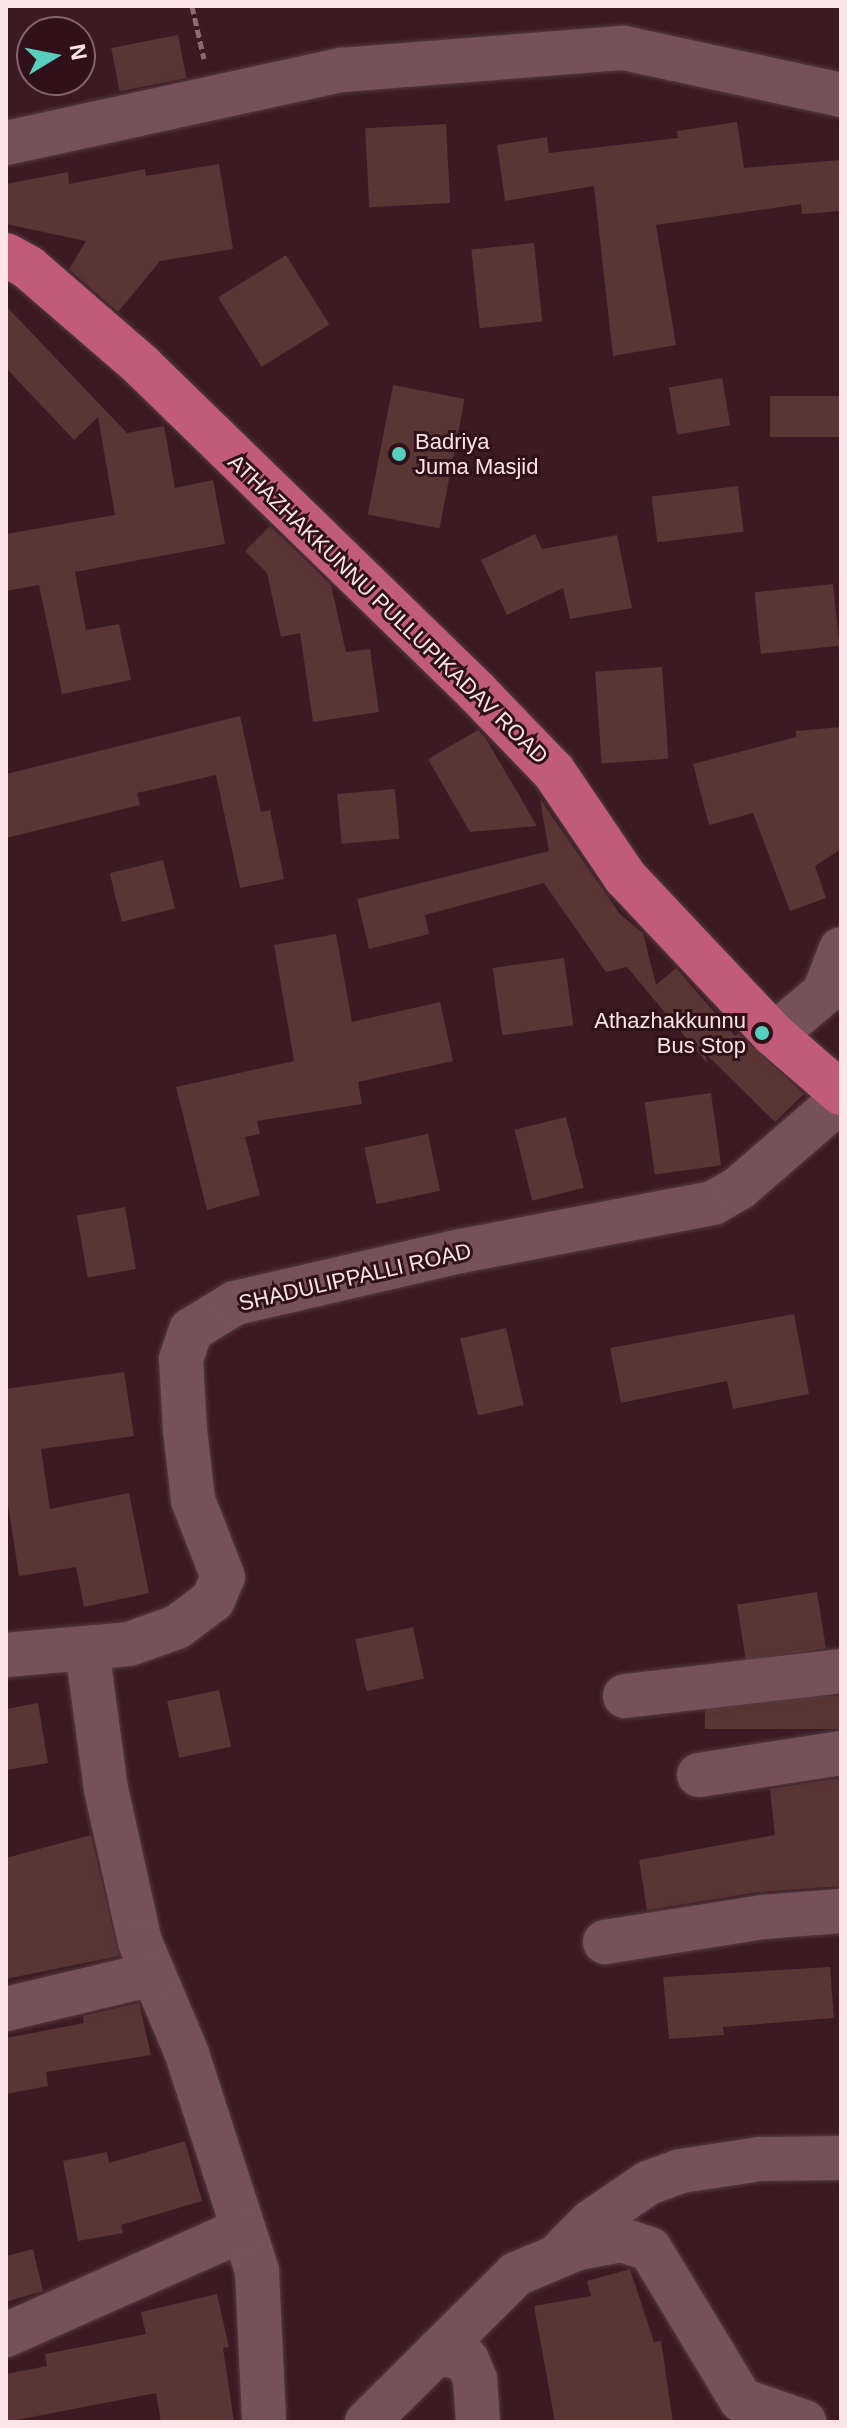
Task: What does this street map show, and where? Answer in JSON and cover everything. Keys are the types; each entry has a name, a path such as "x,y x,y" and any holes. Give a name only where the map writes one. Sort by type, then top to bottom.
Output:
{"main road":[{"name":"ATHAZHAKKUNNU PULLUPIKADAV ROAD","path":"6,255 29,268 142,366 477,692 554,772 625,877 774,1035 841,1093"}],"street":[{"path":"6,143 212,95 342,70 624,48 841,95"},
{"path":"774,1035 824,993 841,949"},
{"name":"SHADULIPPALLI ROAD","path":"6,1655 129,1644 177,1627 213,1600 223,1577 193,1500 189,1470 181,1359 191,1330 235,1303 461,1251 713,1203 739,1188 841,1100"},
{"path":"87,1649 106,1789 140,1942 187,2054 257,2271 264,2422"},
{"path":"625,1696 841,1671"},
{"path":"699,1775 841,1753"},
{"path":"605,1942 763,1917 841,1911"},
{"path":"6,2009 153,1974"},
{"path":"556,2257 591,2222 648,2183 681,2171 760,2159 841,2158"},
{"path":"6,2335 242,2230"},
{"path":"367,2422 516,2274 556,2257 622,2240 650,2249 741,2400 804,2422"},
{"path":"437,2352 467,2360 475,2379 478,2422"}],"path":[{"path":"192,6 212,95"}],"building":[{"path":"178,35 186,78 120,91 111,48"},
{"path":"737,122 744,168 841,160 841,211 802,214 801,204 656,225 676,345 613,356 594,186 505,201 497,145 547,137 549,153 678,138 677,131"},
{"path":"446,124 450,203 369,207 365,128"},
{"path":"219,164 233,249 160,261 118,312 69,269 86,241 6,224 6,184 68,172 69,184 145,169 146,176"},
{"path":"534,243 542,322 480,328 471,250"},
{"path":"286,255 329,325 262,367 218,297"},
{"path":"6,306 127,433 164,426 175,488 213,480 225,544 75,572 86,630 119,624 131,680 62,694 39,585 6,591 6,534 115,515 98,417 74,440 6,368"},
{"path":"722,378 730,425 677,435 669,387"},
{"path":"393,385 465,399 439,529 368,515"},
{"path":"770,396 841,396 841,437 770,437"},
{"path":"738,486 744,532 657,542 652,497"},
{"path":"270,526 331,585 346,652 370,649 379,712 313,722 300,633 281,637 267,573 245,551"},
{"path":"535,534 542,549 617,535 632,608 570,619 563,588 507,615 481,560"},
{"path":"833,584 839,646 761,654 754,592"},
{"path":"662,667 668,759 602,763 595,672"},
{"path":"240,716 261,812 270,810 284,879 240,888 216,775 137,793 140,805 6,838 6,774"},
{"path":"841,727 841,849 815,866 826,898 790,911 753,813 709,825 693,764 796,737 796,731"},
{"path":"478,730 537,826 470,832 428,759"},
{"path":"395,789 399,839 342,844 337,794"},
{"path":"540,799 620,914 643,933 656,985 676,968 735,1036 738,1033 804,1094 775,1122 705,1053 707,1063 627,967 606,972 544,883 425,915 429,934 369,949 357,899 549,851"},
{"path":"163,860 175,909 122,922 110,873"},
{"path":"336,934 352,1022 440,1002 453,1061 358,1082 362,1104 257,1121 260,1134 245,1137 260,1195 207,1210 176,1087 294,1061 274,945"},
{"path":"564,958 573,1025 502,1035 493,968"},
{"path":"711,1093 721,1165 655,1175 645,1102"},
{"path":"566,1117 584,1188 532,1201 515,1130"},
{"path":"428,1134 440,1191 376,1204 364,1148"},
{"path":"125,1207 136,1269 88,1278 77,1216"},
{"path":"794,1314 809,1394 733,1409 727,1381 621,1403 610,1348"},
{"path":"506,1328 524,1405 478,1416 460,1339"},
{"path":"124,1372 134,1436 41,1449 50,1509 129,1493 149,1593 84,1607 76,1567 19,1576 6,1491 6,1389"},
{"path":"817,1592 826,1648 746,1661 737,1605"},
{"path":"413,1627 424,1679 366,1691 355,1639"},
{"path":"219,1690 231,1747 179,1758 167,1701"},
{"path":"705,1696 841,1696 841,1729 705,1729"},
{"path":"38,1703 48,1763 6,1770 6,1709"},
{"path":"841,1778 841,1886 759,1892 647,1910 639,1860 775,1835 770,1789"},
{"path":"91,1835 119,1956 6,1979 6,1858"},
{"path":"830,1967 834,2018 723,2027 724,2035 669,2039 663,1977"},
{"path":"139,2003 151,2055 46,2072 48,2086 6,2094 6,2038 84,2023 83,2016"},
{"path":"185,2141 202,2201 121,2225 123,2233 78,2241 63,2161 107,2152 109,2163"},
{"path":"33,2249 43,2291 6,2302 6,2256"},
{"path":"630,2269 654,2342 661,2341 673,2422 555,2422 534,2306 591,2296 587,2281"},
{"path":"217,2294 229,2347 223,2348 234,2422 161,2422 156,2393 6,2422 6,2374 47,2366 45,2354 146,2334 141,2312"}],"place":[{"name":"Badriya Juma Masjid","path":"399,454"},
{"name":"Athazhakkunnu Bus Stop","path":"762,1033"}]}
